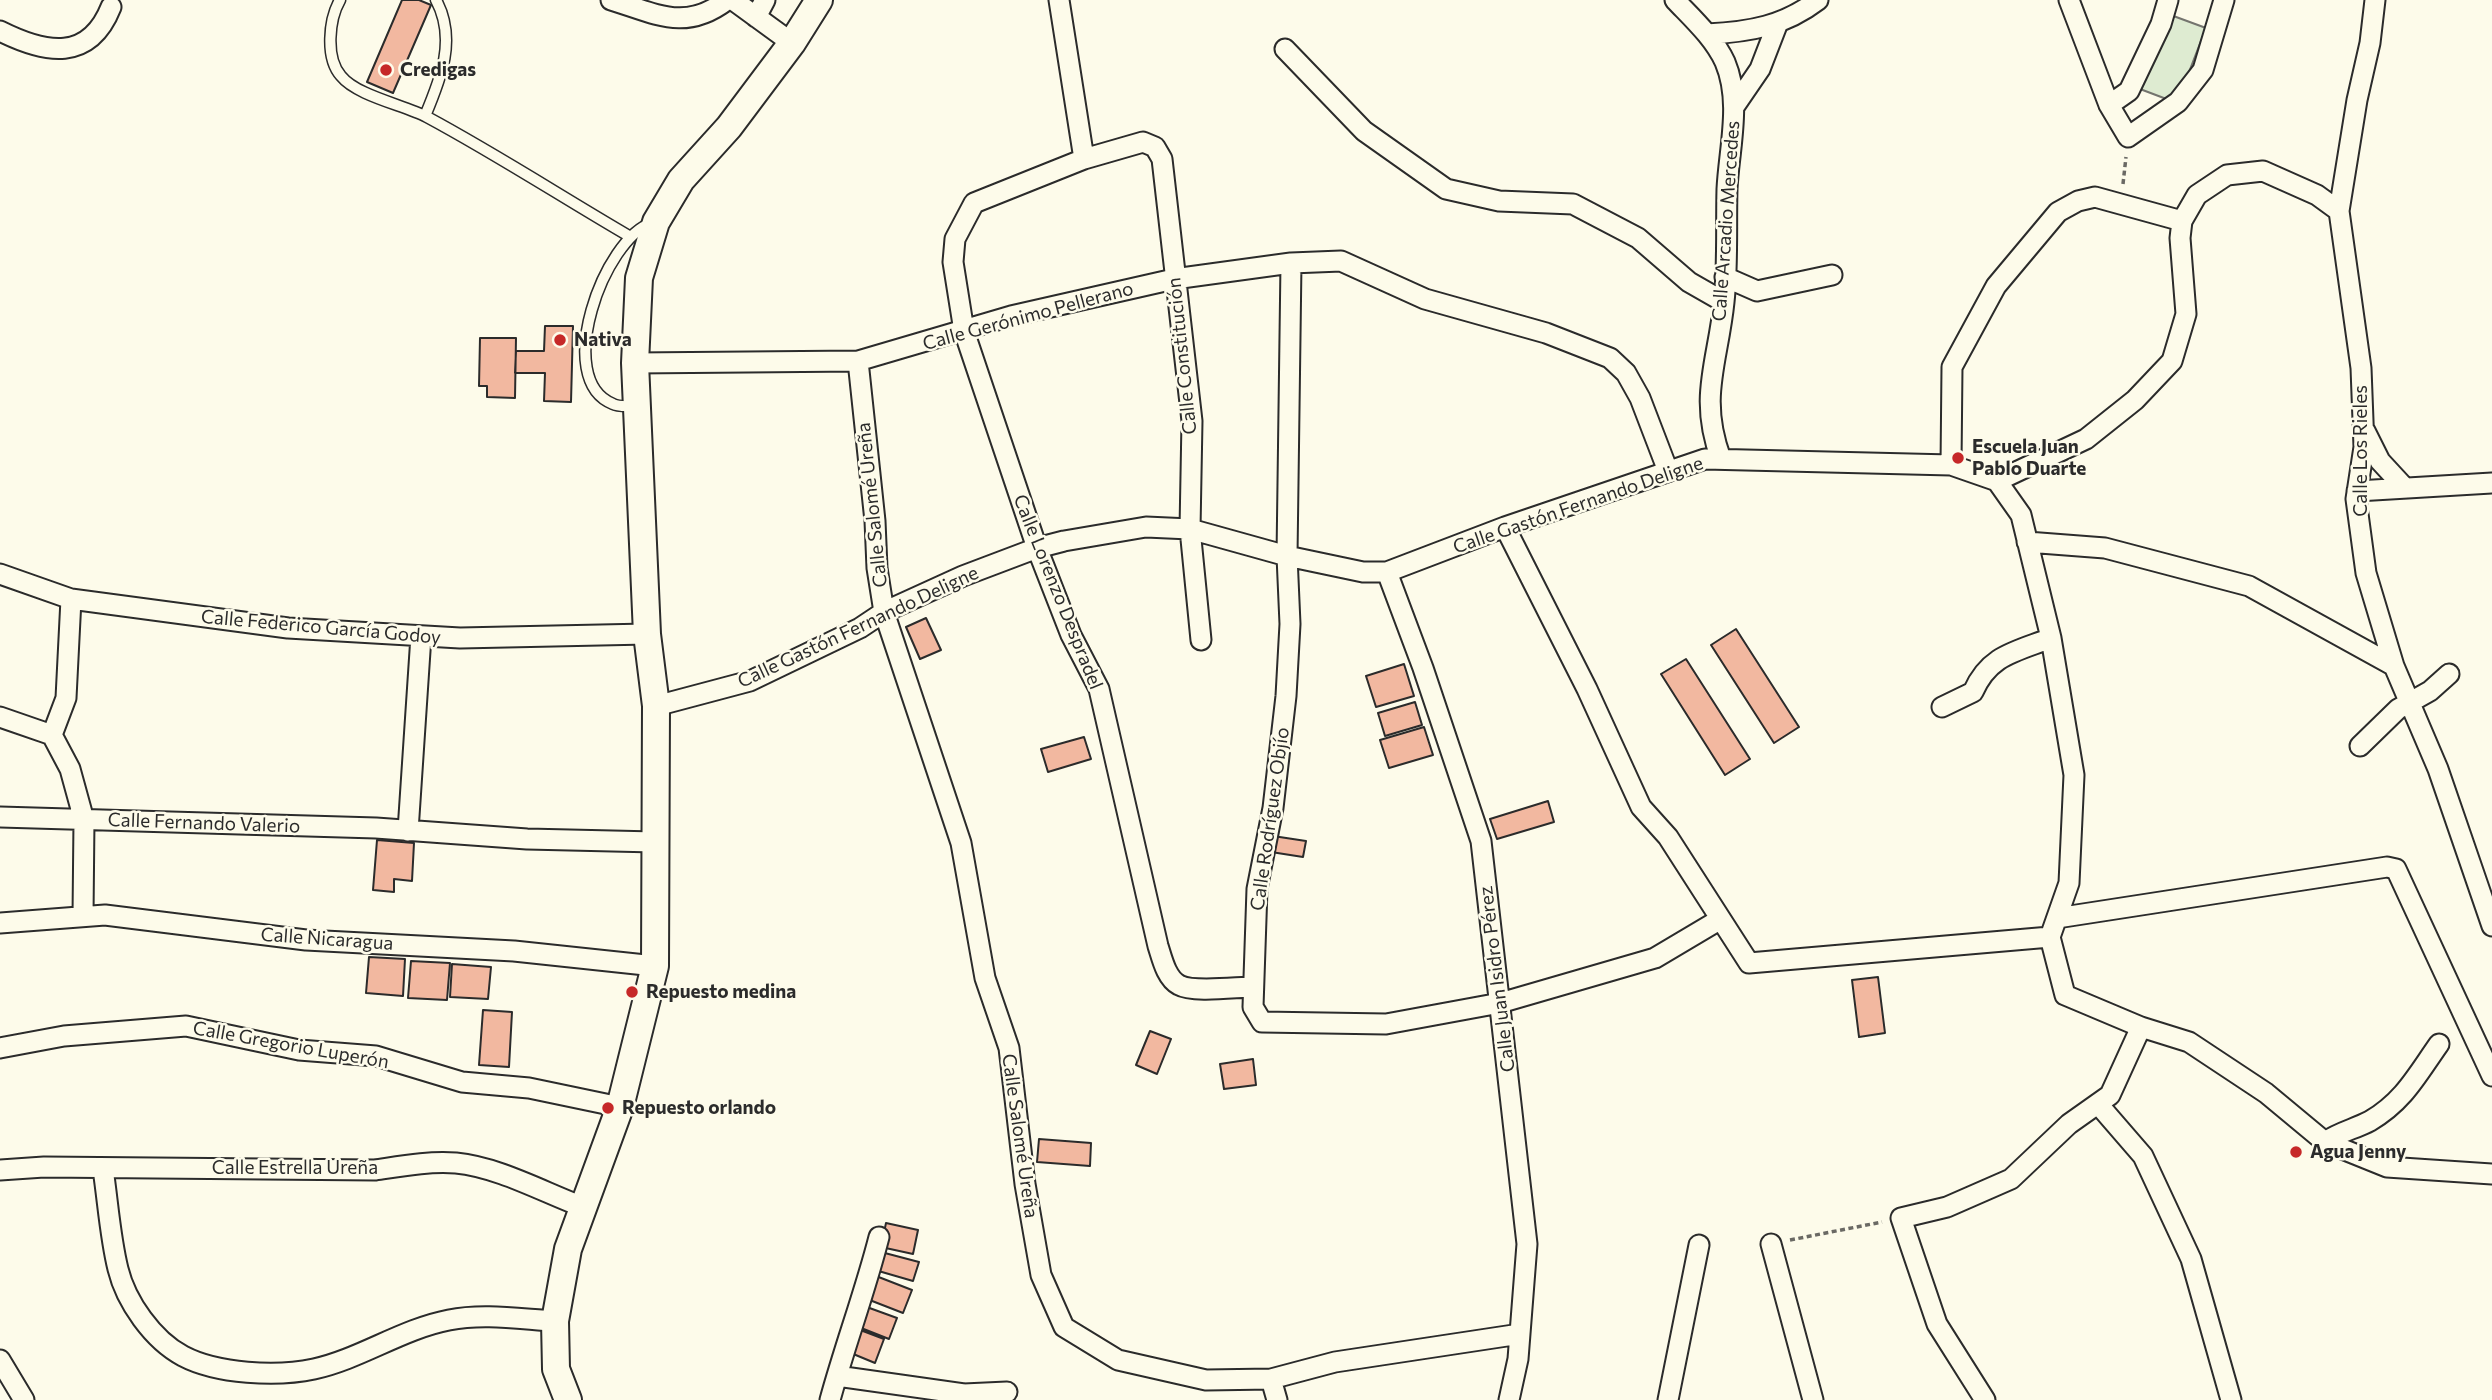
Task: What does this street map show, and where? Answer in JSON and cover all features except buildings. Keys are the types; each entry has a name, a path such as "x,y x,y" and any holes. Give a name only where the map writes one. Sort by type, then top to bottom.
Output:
{"main road":[{"path":"568,1400 556,1369 555,1321 568,1249 620,1107 655,966 656,706 648,634 635,363 639,278 656,222 681,180 729,127 792,43 819,0"}],"street":[{"path":"611,0 684,20 711,12 726,0"},
{"path":"733,0 761,8 792,43"},
{"path":"1059,0 1084,159"},
{"name":"Calle Arcadio Mercedes","path":"1675,0 1707,34 1725,64 1734,107 1727,186 1724,302 1709,379 1713,437 1721,459"},
{"path":"1707,34 1746,32 1777,25 1818,0"},
{"path":"2069,0 2109,105 2128,137 2178,102 2203,70 2224,0"},
{"path":"2109,105 2129,91 2161,24 2168,0"},
{"name":"Calle Los Rieles","path":"2375,0 2370,43 2357,100 2339,211 2361,369 2364,447 2357,491 2367,573 2394,666 2438,769 2492,926"},
{"path":"0,31 41,47 83,45 97,35 111,6"},
{"path":"1734,107 1760,69 1777,25"},
{"path":"1285,49 1364,131 1447,189 1499,201 1573,204 1638,239 1689,282 1724,302"},
{"name":"Calle Constitución","path":"1084,159 1143,142 1155,147 1162,159 1192,421 1190,529 1200,640"},
{"name":"Calle Lorenzo Despradel","path":"1084,159 974,203 955,239 953,262 964,331 1037,548 1071,635 1099,689 1145,893 1167,971 1179,985 1194,988 1254,987"},
{"path":"2339,211 2317,195 2263,171 2227,175 2197,195 2182,221 2180,237 2186,314 2172,361 2135,400 2086,439 1997,481 2021,515 2051,638 2074,775 2069,883 2050,937 2065,995 2141,1027 2189,1042 2266,1093 2325,1142 2387,1167 2492,1174"},
{"path":"1951,465 1952,367 1996,286 2059,212 2078,201 2095,197 2182,221"},
{"name":"Calle Gerónimo Pellerano","path":"635,363 858,361 1011,316 1174,279 1291,263 1341,261 1355,265 1424,299 1546,333 1610,358 1626,373 1640,398 1668,471"},
{"name":"Calle Rodríguez Objío","path":"1291,263 1287,556 1290,624 1286,696 1273,808 1257,889 1253,1007 1262,1022 1385,1024 1500,1003 1655,958 1719,920"},
{"path":"1725,277 1757,291 1832,275"},
{"name":"Calle Salomé Ureña","path":"858,361 875,521 877,568 884,612 961,844 985,978 1009,1048 1025,1184 1041,1275 1064,1327 1118,1360 1206,1380 1271,1379 1335,1362 1520,1334"},
{"path":"2363,427 2380,461 2404,487"},
{"name":"Calle Gastón Fernando Deligne","path":"656,706 750,681 860,628 884,612 1037,548 1146,527 1190,529 1287,556 1363,572 1387,572 1506,527 1704,459 1951,465 1997,481"},
{"path":"2357,491 2492,483"},
{"path":"1506,527 1587,689 1641,807 1668,837 1745,960 1753,964 2050,937"},
{"path":"2027,542 2105,548 2249,586 2394,666"},
{"name":"Calle Juan Isidro Pérez","path":"1387,572 1423,668 1481,841 1527,1244 1520,1334 1509,1400"},
{"name":"Calle Federico García Godoy","path":"0,574 71,599 276,627 421,636 648,634"},
{"path":"52,735 66,698 71,599"},
{"path":"408,831 421,636"},
{"path":"1942,707 1973,692 1981,673 1995,660 2051,638"},
{"path":"2360,746 2398,709 2430,691 2449,674"},
{"path":"0,717 52,735 70,769 84,820 83,916"},
{"name":"Calle Fernando Valerio","path":"0,817 655,842"},
{"path":"2057,918 2387,867 2396,869 2492,1076"},
{"name":"Calle Nicaragua","path":"0,923 105,915 306,940 514,951 655,966"},
{"name":"Calle Gregorio Luperón","path":"0,1048 64,1036 186,1026 299,1049 376,1056 462,1082 529,1088 620,1107"},
{"path":"1985,1400 1937,1324 1901,1218 1947,1207 2011,1180 2069,1124 2110,1095 2141,1027"},
{"path":"2325,1142 2369,1121 2407,1093 2439,1044"},
{"path":"2098,1104 2143,1156 2191,1259 2231,1400"},
{"name":"Calle Estrella Ureña","path":"0,1170 375,1170 427,1162 457,1163 478,1167 583,1207"},
{"path":"103,1169 118,1270 134,1305 159,1338 185,1357 237,1371 275,1373 315,1368 446,1320 474,1317 555,1321"},
{"path":"830,1400 840,1358 863,1300 879,1237"},
{"path":"1771,1244 1813,1400"},
{"path":"1668,1400 1699,1245"},
{"path":"0,1360 24,1400"},
{"path":"837,1376 964,1394 1007,1392"},
{"path":"1271,1379 1277,1400"}],"lane":[{"path":"340,0 335,9 331,35 333,59 341,76 360,89 425,116 629,236"},
{"path":"425,116 445,68 447,46 443,12 436,0"},
{"path":"637,406 613,405 598,393 587,371 586,320 610,265 629,236 640,226 656,222"}],"path":[{"path":"2120,203 2128,137"},
{"path":"1771,1244 1901,1218"}],"green space":[{"path":"2168,14 2206,28 2177,103 2140,89"}],"place":[{"name":"Credigas","path":"386,70"},
{"name":"Nativa","path":"560,340"},
{"name":"Escuela Juan Pablo Duarte","path":"1958,458"},
{"name":"Repuesto medina","path":"632,992"},
{"name":"Repuesto orlando","path":"608,1108"},
{"name":"Agua Jenny","path":"2296,1152"}]}
